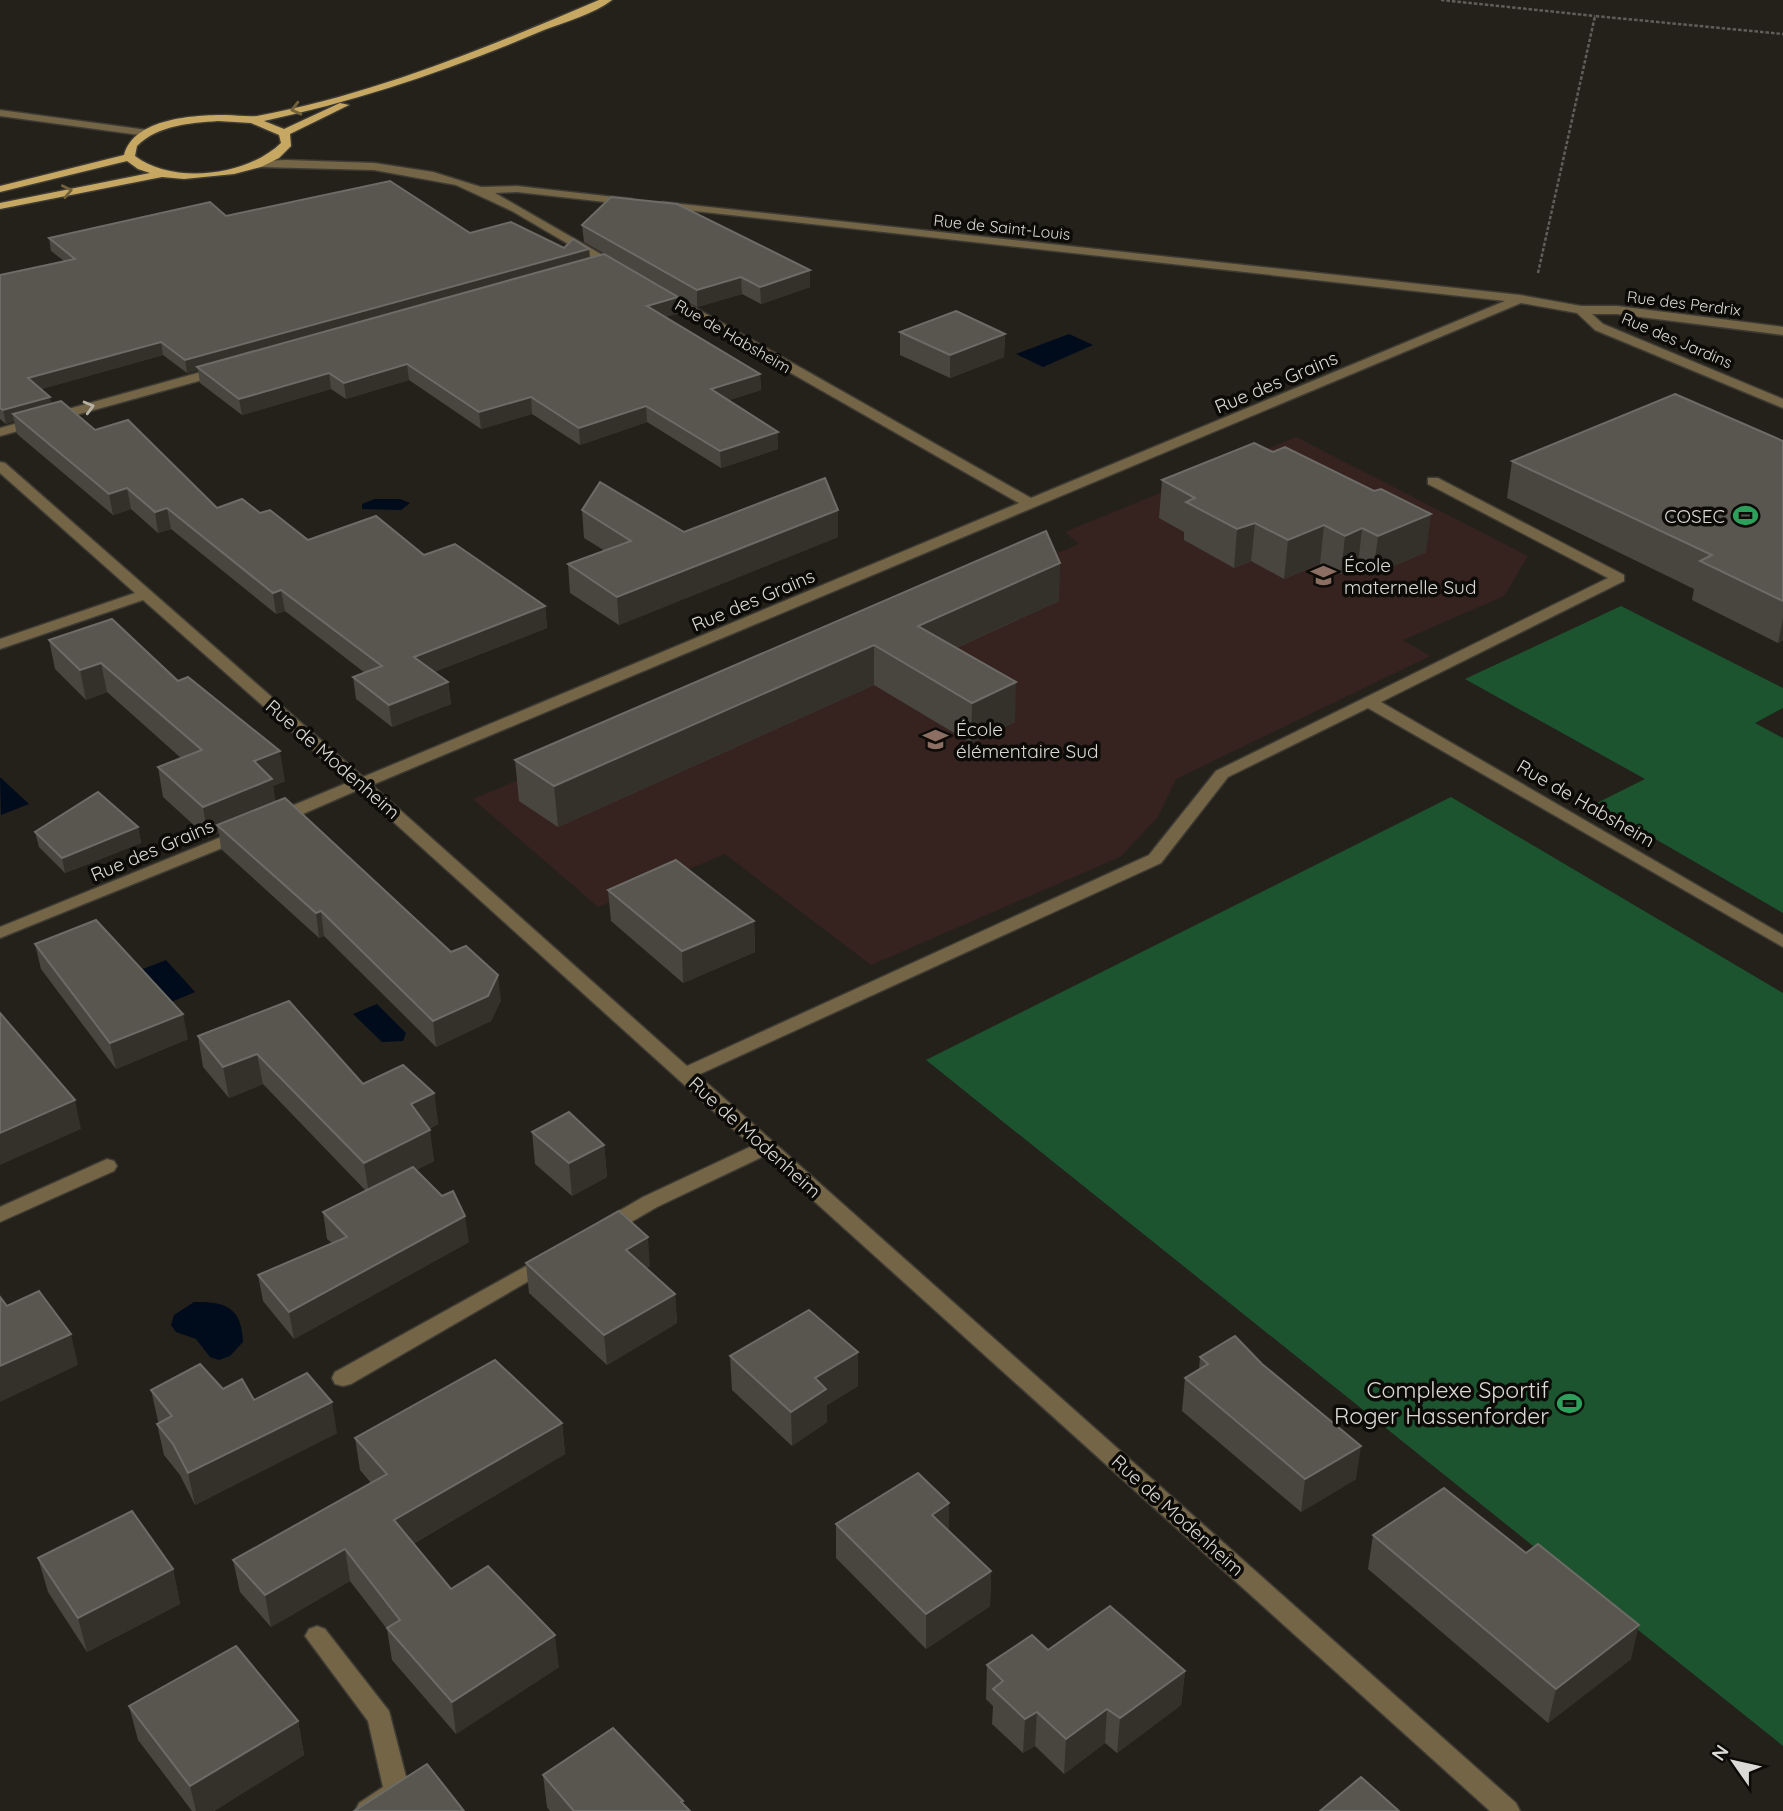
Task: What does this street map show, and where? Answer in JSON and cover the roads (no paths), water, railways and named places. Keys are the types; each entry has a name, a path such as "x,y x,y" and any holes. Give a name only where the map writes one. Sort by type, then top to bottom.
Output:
{"main road":[{"path":"166,173 142,167 129,156 129,149 135,140 148,132 176,124 209,118 253,120 385,86 513,41 607,0"},
{"path":"284,133 385,86"},
{"path":"0,206 166,173 225,173 261,163 284,150 288,144 284,133 253,120"},
{"path":"0,190 129,156"}],"street":[{"path":"0,113 148,132"},
{"path":"0,123 17,116"},
{"name":"Rue de Habsheim","path":"284,150 305,161"},
{"name":"Rue de Habsheim","path":"261,163 305,161 401,171 444,179 480,190 602,265 638,280 1032,505"},
{"path":"480,190 517,189 641,203"},
{"name":"Rue de Saint-Louis","path":"655,205 1520,299"},
{"name":"Rue des Jardins","path":"1520,299 1581,310 1599,327 1783,404"},
{"name":"Rue des Grains","path":"0,933 1032,505 1520,299"},
{"name":"Rue des Perdrix","path":"1581,310 1617,310 1783,331"},
{"path":"0,432 238,366"},
{"name":"Rue de Modenheim","path":"0,467 361,784 1507,1811"},
{"path":"685,1074 1155,859 1222,775 1619,578 1433,481"},
{"path":"0,644 145,594"},
{"name":"Rue de Habsheim","path":"1368,701 1783,942"},
{"path":"591,1236 650,1202 766,1147"},
{"path":"0,1215 107,1166"},
{"path":"343,1378 567,1250"},
{"path":"317,1636 380,1718 397,1792 368,1811"}],"water":[{"path":"1069,334 1093,345 1043,367 1016,354"},
{"path":"375,499 400,499 410,503 401,510 362,509 362,504"},
{"path":"1,778 29,804 1,815"},
{"path":"166,960 195,992 157,1008 138,971"},
{"path":"377,1004 406,1033 403,1041 382,1042 353,1014"},
{"path":"194,1302 223,1305 235,1314 242,1330 243,1342 230,1356 219,1360 210,1357 196,1339 176,1332 171,1325 174,1315"}],"place":[{"name":"COSEC","path":"1745,516"},
{"name":"École maternelle Sud","path":"1324,576"},
{"name":"École élémentaire Sud","path":"936,740"},
{"name":"Complexe Sportif Roger Hassenforder","path":"1569,1403"}]}
